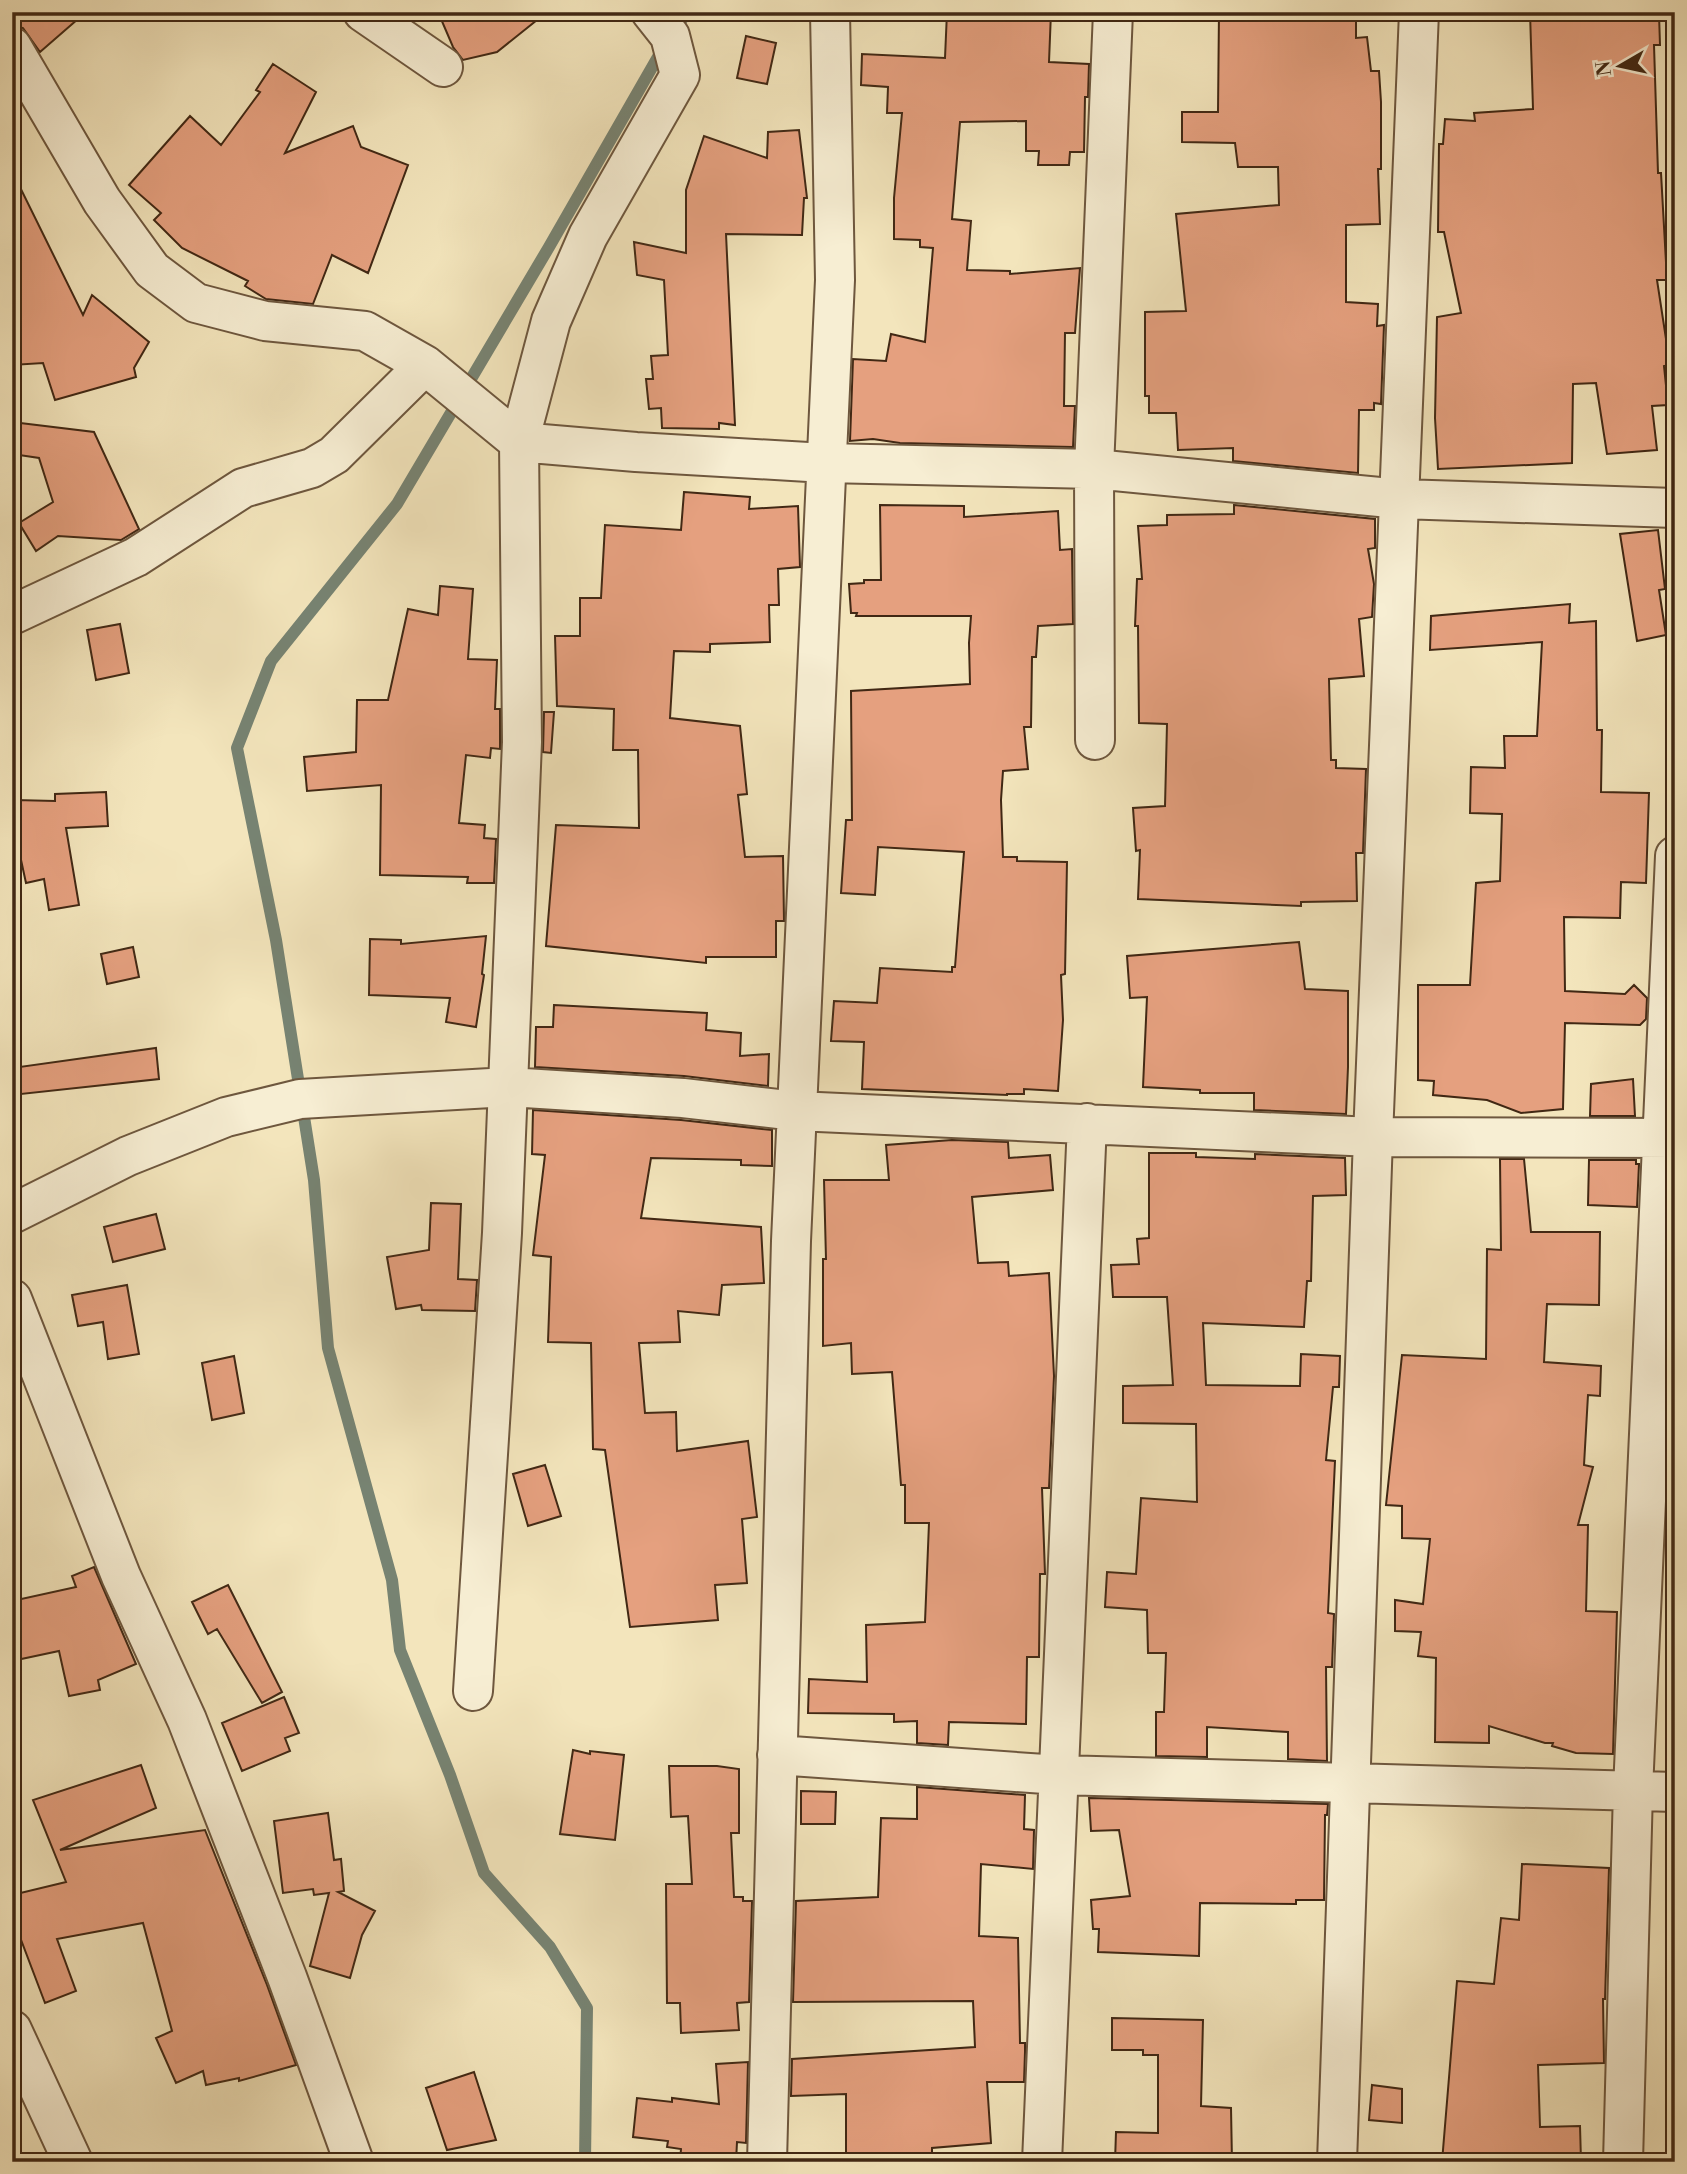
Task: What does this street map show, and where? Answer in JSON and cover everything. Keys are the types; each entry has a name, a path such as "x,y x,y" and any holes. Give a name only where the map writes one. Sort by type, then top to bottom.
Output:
{"street":[{"path":"363,12 443,67"},
{"path":"473,1691 502,1233 522,742 519,442 551,321 588,236 680,75 670,36 651,12"},
{"path":"767,2162 796,1111 835,280 830,12"},
{"path":"1095,740 1094,470 1114,12"},
{"path":"1337,2162 1373,1137 1419,12"},
{"path":"12,47 102,201 152,270 196,303 265,321 365,331 425,365 519,442 825,463 1094,470 1400,499 1675,508"},
{"path":"12,615 136,557 243,488 312,468 334,455 425,365"},
{"path":"1623,2162 1633,1790 1668,1138 1675,856"},
{"path":"12,1214 128,1156 226,1117 300,1099 508,1087 683,1098 796,1111 1373,1137 1668,1138"},
{"path":"1042,2162 1087,1123"},
{"path":"12,1299 121,1576 187,1720 287,1978 354,2162"},
{"path":"777,1755 1059,1775 1675,1792"},
{"path":"12,2030 73,2162"}],"building":[{"path":"12,12 86,12 40,52 23,28 12,25"},
{"path":"438,12 547,12 497,52 463,60 453,47"},
{"path":"947,12 1051,12 1049,62 1089,64 1088,97 1085,97 1084,152 1070,152 1069,165 1038,165 1039,151 1026,151 1026,121 960,122 952,219 971,221 967,270 1010,271 1010,274 1080,268 1075,333 1065,333 1064,406 1075,406 1073,447 900,443 873,439 850,441 853,359 886,361 891,334 925,342 933,248 920,247 920,240 894,239 894,198 902,113 887,113 888,87 861,85 862,54 945,58"},
{"path":"1219,12 1356,12 1356,38 1367,37 1371,71 1379,71 1380,224 1346,225 1346,302 1378,304 1377,326 1384,325 1381,404 1374,403 1374,410 1359,410 1358,473 1233,461 1233,448 1178,450 1176,413 1149,413 1149,396 1145,396 1145,312 1186,311 1176,214 1279,205 1278,167 1238,167 1235,143 1182,142 1182,112 1218,112"},
{"path":"1530,12 1617,12 1618,17 1659,14 1660,45 1654,45 1658,173 1661,173 1667,280 1657,280 1670,365 1664,366 1668,405 1652,406 1657,450 1607,454 1596,383 1573,384 1572,463 1438,469 1435,418 1437,317 1461,313 1444,232 1438,232 1439,144 1443,144 1445,119 1475,121 1474,113 1533,109"},
{"path":"746,36 776,43 767,84 737,78"},
{"path":"273,64 316,92 285,153 353,126 361,147 408,165 368,273 332,255 313,304 266,299 245,286 248,281 182,248 154,220 161,213 129,185 190,116 221,145 260,92 256,90"},
{"path":"799,130 807,198 804,198 802,235 726,234 735,425 719,423 719,429 662,428 661,408 649,409 646,379 653,379 651,356 668,355 664,280 637,275 634,242 686,253 686,190 704,136 767,158 768,132"},
{"path":"12,171 83,315 92,295 149,342 134,368 136,377 55,400 43,363 12,365"},
{"path":"12,422 94,432 139,529 121,540 58,536 36,551 19,523 53,502 39,458 12,454"},
{"path":"684,492 750,497 749,509 798,506 800,567 778,569 779,605 769,605 770,642 710,644 710,652 674,651 670,718 740,726 747,794 738,795 745,857 783,856 784,921 776,921 776,957 706,957 706,963 546,946 556,825 639,828 638,750 613,750 614,709 557,706 555,636 580,636 580,598 601,598 605,525 681,530"},
{"path":"880,505 964,506 964,517 1058,511 1060,550 1072,549 1073,624 1038,626 1036,657 1032,657 1031,727 1024,727 1028,769 1003,771 1001,800 1003,857 1017,857 1017,861 1067,862 1065,974 1061,975 1063,1020 1058,1091 1024,1089 1024,1094 1007,1095 862,1089 864,1042 831,1041 834,1001 877,1003 880,968 952,972 952,967 955,967 964,852 878,847 875,895 841,893 846,820 852,820 851,691 970,684 971,616 856,616 857,613 851,613 849,584 864,583 864,580 881,580"},
{"path":"1234,505 1375,519 1375,548 1368,549 1374,584 1372,617 1359,619 1364,676 1329,679 1331,760 1336,760 1336,768 1366,769 1363,853 1356,853 1357,901 1301,902 1301,906 1138,899 1140,850 1136,851 1133,808 1165,806 1167,724 1139,723 1138,626 1135,626 1137,579 1142,579 1138,526 1167,525 1167,515 1234,514"},
{"path":"1658,530 1665,589 1659,590 1666,635 1637,641 1620,534"},
{"path":"440,586 473,589 468,659 497,660 495,709 500,709 500,749 491,748 490,758 466,755 459,823 485,825 484,838 496,839 494,883 467,883 468,877 380,875 381,785 307,791 304,757 356,752 357,700 388,700 408,609 438,615"},
{"path":"1570,604 1569,623 1596,621 1597,730 1602,730 1601,792 1649,793 1646,883 1621,882 1620,918 1564,917 1565,991 1625,994 1634,985 1647,998 1646,1019 1640,1025 1565,1023 1563,1109 1521,1113 1487,1100 1433,1095 1434,1081 1418,1080 1418,985 1470,985 1476,883 1500,881 1502,814 1470,813 1471,767 1505,768 1504,736 1537,736 1542,642 1430,650 1431,616"},
{"path":"120,624 129,673 96,680 87,630"},
{"path":"544,712 554,712 551,753 543,752"},
{"path":"106,792 108,826 66,828 79,905 49,910 44,879 26,883 18,846 14,846 15,800 55,801 55,794"},
{"path":"486,936 484,975 476,1027 446,1022 450,998 369,995 370,939 401,940 401,944"},
{"path":"1299,942 1305,989 1348,991 1346,1114 1254,1110 1254,1093 1200,1093 1200,1090 1143,1087 1147,997 1130,998 1127,956"},
{"path":"133,947 139,977 107,984 101,954"},
{"path":"554,1005 707,1013 706,1030 741,1033 740,1056 769,1054 768,1086 684,1076 535,1067 536,1027 553,1027"},
{"path":"156,1048 159,1079 12,1095 12,1068"},
{"path":"1633,1079 1635,1116 1590,1116 1591,1084"},
{"path":"533,1110 681,1120 772,1130 772,1166 741,1165 741,1160 651,1158 641,1218 761,1227 764,1283 722,1285 719,1315 678,1311 680,1342 639,1343 645,1413 676,1412 677,1451 748,1441 757,1517 742,1519 747,1583 715,1585 718,1620 630,1627 605,1450 593,1449 591,1343 548,1342 551,1257 533,1255 545,1155 532,1154"},
{"path":"952,1140 1008,1142 1009,1158 1050,1155 1053,1190 972,1197 978,1263 1008,1262 1009,1276 1049,1273 1054,1376 1049,1488 1042,1488 1045,1574 1040,1574 1039,1657 1027,1657 1026,1724 949,1722 948,1745 917,1743 917,1721 894,1722 894,1714 808,1713 809,1679 867,1682 866,1625 925,1622 929,1523 905,1523 905,1485 901,1485 892,1372 852,1374 851,1343 823,1346 823,1259 826,1259 824,1180 889,1180 886,1145"},
{"path":"1149,1153 1196,1153 1196,1157 1255,1159 1255,1154 1345,1158 1346,1195 1313,1196 1311,1281 1307,1281 1304,1327 1203,1323 1206,1385 1300,1386 1301,1354 1340,1356 1339,1387 1333,1387 1326,1460 1335,1461 1328,1613 1334,1614 1332,1667 1326,1667 1327,1761 1288,1759 1288,1732 1207,1727 1207,1757 1156,1756 1156,1712 1164,1712 1166,1653 1148,1653 1147,1610 1105,1607 1107,1572 1136,1574 1141,1498 1197,1502 1196,1424 1123,1423 1123,1386 1173,1385 1167,1297 1113,1297 1111,1265 1139,1264 1137,1239 1149,1238"},
{"path":"1500,1159 1524,1159 1531,1232 1600,1232 1599,1305 1547,1304 1544,1362 1601,1366 1600,1396 1588,1395 1584,1465 1593,1467 1578,1525 1588,1525 1586,1611 1617,1612 1613,1754 1576,1753 1552,1746 1553,1743 1489,1726 1489,1743 1435,1742 1436,1658 1418,1656 1421,1632 1395,1631 1395,1600 1423,1604 1430,1539 1402,1538 1402,1506 1386,1505 1402,1355 1486,1359 1487,1249 1501,1250"},
{"path":"1589,1160 1636,1160 1636,1164 1639,1164 1637,1207 1588,1205"},
{"path":"431,1203 461,1204 458,1279 477,1280 475,1311 422,1310 421,1305 396,1309 387,1257 429,1250"},
{"path":"156,1214 165,1249 113,1262 104,1227"},
{"path":"127,1285 139,1354 108,1359 103,1322 78,1326 72,1295"},
{"path":"234,1356 244,1413 212,1420 202,1363"},
{"path":"545,1465 561,1516 528,1526 513,1474"},
{"path":"94,1567 136,1664 98,1680 100,1690 69,1696 59,1651 12,1661 12,1601 76,1587 72,1576"},
{"path":"228,1585 282,1692 262,1703 217,1629 208,1634 192,1602"},
{"path":"284,1697 299,1733 285,1738 290,1751 242,1771 222,1723"},
{"path":"573,1750 590,1754 590,1751 624,1755 615,1840 560,1834"},
{"path":"141,1765 156,1808 60,1850 205,1830 296,2065 239,2081 239,2078 206,2085 203,2071 176,2083 156,2038 172,2031 143,1923 57,1939 76,1991 45,2003 12,1916 12,1895 66,1882 33,1800"},
{"path":"669,1766 739,1769 739,1833 731,1833 734,1897 743,1897 743,1901 752,1903 749,2002 737,2003 739,2030 681,2033 680,2003 667,2003 666,1884 692,1884 688,1816 671,1817"},
{"path":"917,1787 1025,1795 1024,1829 1034,1830 1033,1869 981,1864 979,1936 1018,1938 1020,2043 1025,2043 1024,2082 987,2082 991,2143 932,2148 932,2162 876,2162 876,2154 846,2154 846,2094 791,2096 792,2059 975,2047 973,2001 793,2002 796,1901 878,1897 881,1818 917,1819"},
{"path":"801,1791 836,1792 835,1824 801,1824"},
{"path":"1089,1798 1328,1804 1325,1815 1324,1900 1296,1900 1296,1904 1200,1903 1199,1956 1098,1952 1099,1929 1093,1929 1091,1900 1130,1896 1119,1830 1091,1831"},
{"path":"328,1813 334,1860 341,1859 344,1891 338,1892 375,1911 362,1935 350,1978 310,1966 329,1893 314,1895 313,1889 283,1893 274,1821"},
{"path":"1522,1864 1609,1868 1603,1999 1604,2063 1538,2065 1540,2127 1580,2126 1581,2161 1442,2162 1457,1981 1494,1984 1501,1918 1519,1920"},
{"path":"1112,2018 1203,2020 1201,2106 1231,2108 1232,2162 1115,2162 1116,2132 1158,2133 1158,2055 1143,2055 1143,2050 1112,2050"},
{"path":"748,2062 746,2143 737,2142 736,2162 680,2162 681,2149 667,2147 668,2141 633,2137 637,2098 672,2102 672,2098 719,2104 716,2064"},
{"path":"474,2072 496,2140 447,2150 426,2088"},
{"path":"1372,2085 1402,2089 1402,2123 1369,2120"}],"waterway":[{"path":"585,2162 587,2008 550,1947 484,1873 450,1775 400,1650 392,1580 328,1348 314,1180 276,940 237,748 271,661 397,504 670,36 687,12"}]}
